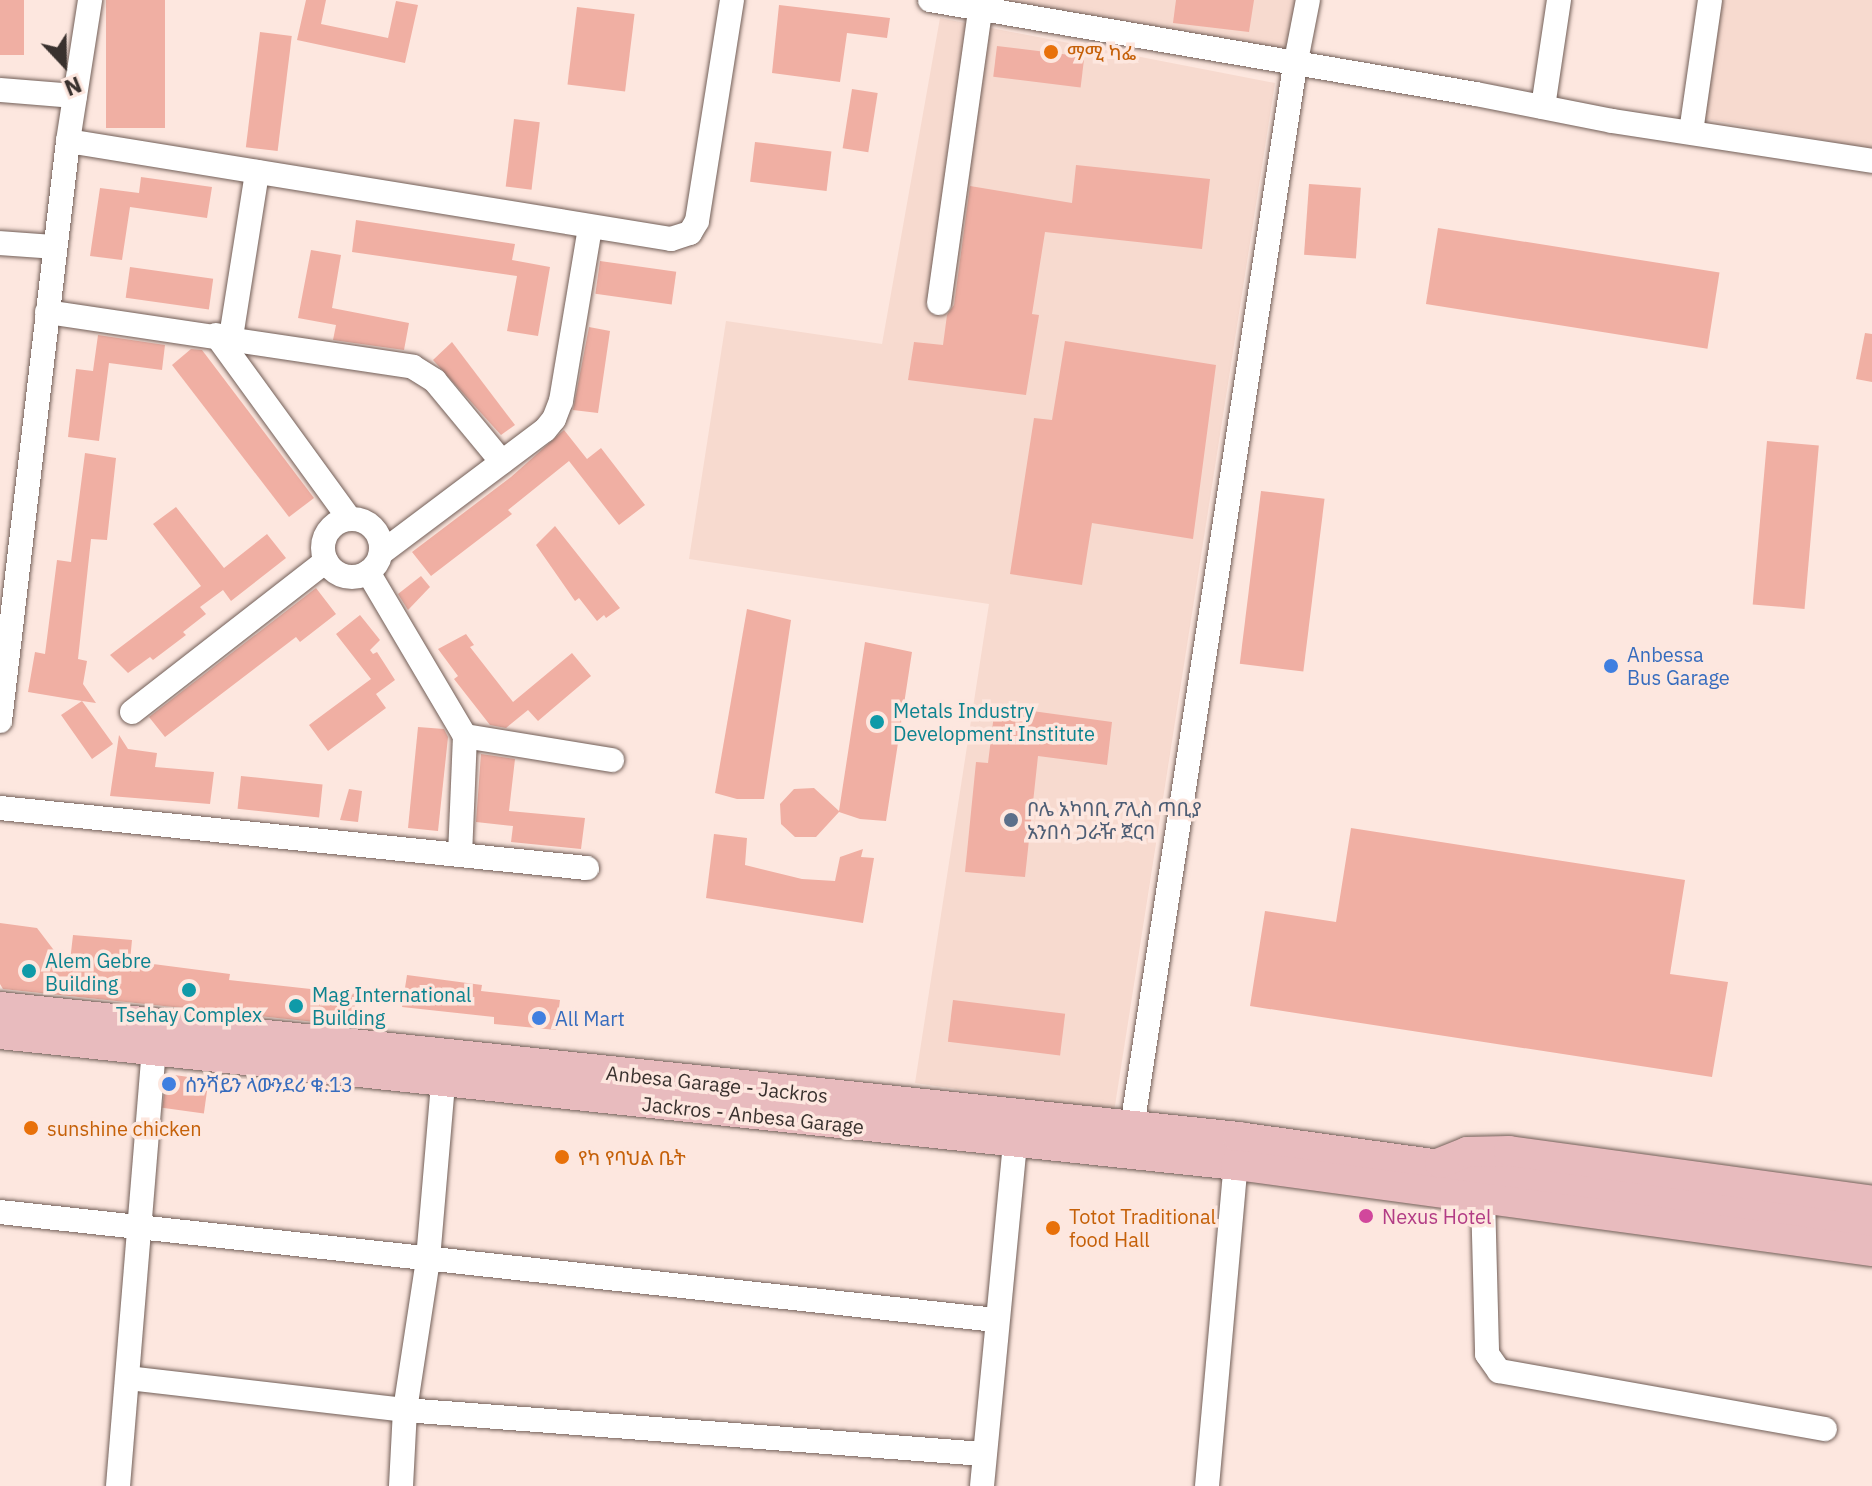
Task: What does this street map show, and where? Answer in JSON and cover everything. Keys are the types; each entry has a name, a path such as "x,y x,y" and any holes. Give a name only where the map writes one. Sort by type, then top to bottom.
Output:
{"main road":[{"name":"Anbesa Garage - Jackros","path":"0,1007 742,1100 1132,1127 1236,1151 1434,1166 1491,1190"},
{"name":"Jackros - Anbesa Garage","path":"0,1034 443,1083 742,1100 1015,1142 1236,1151 1491,1190"},
{"path":"1434,1166 1467,1152 1509,1151 1872,1201"},
{"path":"1491,1190 1559,1207 1872,1251"},
{"path":"1491,1190 1872,1225"},
{"path":"1491,1190 1541,1225 1872,1270"}],"street":[{"path":"0,721 8,564 90,0"},
{"path":"68,141 671,239 690,233 697,221 732,0"},
{"path":"930,0 1295,66 1872,161"},
{"path":"1132,1127 1295,66 1308,0"},
{"path":"1543,107 1559,0"},
{"path":"1691,132 1710,0"},
{"path":"939,303 980,10"},
{"path":"0,90 75,96"},
{"path":"257,172 223,336 349,518 370,525 381,542 375,562 465,736 460,854"},
{"path":"349,518 330,529 325,539 326,561 345,576 375,562 545,430 561,401 590,228"},
{"path":"0,243 55,247"},
{"path":"47,312 223,336 413,367 435,381 502,462"},
{"path":"132,712 326,561"},
{"path":"465,736 612,760"},
{"path":"0,808 587,868"},
{"path":"118,1486 142,1229 154,1052"},
{"path":"401,1486 405,1410 428,1259 443,1083"},
{"path":"982,1486 995,1320 1015,1142"},
{"path":"1207,1486 1236,1151"},
{"path":"1491,1190 1487,1354 1499,1371 1541,1382 1825,1429"},
{"path":"0,1212 995,1320"},
{"path":"128,1378 405,1410 984,1454"}],"shaded area":[{"path":"998,0 1297,0 1288,52"},
{"path":"1720,0 1872,0 1872,149 1701,118"},
{"path":"940,18 1275,83 1114,1112 915,1083 989,604 689,559 726,321 882,344"}],"building":[{"path":"0,0 24,0 24,55 0,55"},
{"path":"106,0 165,0 165,128 106,128"},
{"path":"306,0 326,0 321,24 388,38 396,1 418,5 405,63 297,40"},
{"path":"1176,0 1254,0 1249,32 1173,23"},
{"path":"779,5 890,18 887,38 847,33 840,82 772,73"},
{"path":"577,7 635,14 625,91 567,84"},
{"path":"260,32 292,36 278,151 246,147"},
{"path":"997,46 1084,57 1081,87 993,77"},
{"path":"852,89 878,93 868,152 843,148"},
{"path":"514,119 540,122 532,190 506,186"},
{"path":"755,142 831,151 827,191 750,182"},
{"path":"1076,165 1210,179 1202,249 1045,232 1032,314 1039,315 1026,395 908,380 914,342 943,345 947,315 954,305 970,186 1072,203"},
{"path":"141,177 212,187 207,218 130,207 122,260 90,256 100,188 139,193"},
{"path":"1309,184 1361,188 1356,258 1304,255"},
{"path":"356,220 515,244 512,260 550,267 538,336 507,331 517,276 352,252"},
{"path":"1438,228 1719,273 1707,349 1426,304"},
{"path":"311,250 341,255 332,308 409,323 404,350 333,340 336,325 298,318"},
{"path":"600,261 676,272 672,304 595,294"},
{"path":"130,267 213,279 209,309 126,298"},
{"path":"589,327 610,331 598,413 573,410"},
{"path":"1865,333 1872,334 1872,382 1856,379"},
{"path":"98,335 165,345 162,370 109,363 99,441 68,437 76,369 93,371"},
{"path":"1065,341 1216,365 1193,539 1092,523 1082,585 1010,574 1034,418 1052,420"},
{"path":"452,342 515,425 501,435 433,360"},
{"path":"191,349 202,350 314,498 289,517 172,365"},
{"path":"564,430 587,459 601,448 645,505 619,525 569,461 508,510 512,514 431,576 412,552 511,477"},
{"path":"1767,441 1819,446 1805,609 1753,604"},
{"path":"85,453 116,458 107,540 91,539 78,659 87,661 83,684 96,703 28,692 35,652 45,654 57,560 71,562"},
{"path":"1261,491 1325,499 1303,672 1240,664"},
{"path":"176,507 224,568 267,534 286,558 231,601 223,590 200,607 206,614 183,632 186,635 153,660 150,657 128,673 110,655 201,586 153,524"},
{"path":"555,526 620,608 606,618 604,615 597,621 579,598 575,601 536,545"},
{"path":"421,576 430,587 408,610 398,594"},
{"path":"316,588 336,614 300,642 296,637 165,737 149,717"},
{"path":"747,609 791,620 764,799 737,799 715,793"},
{"path":"360,615 380,640 370,650 373,654 377,652 395,680 376,694 386,708 328,751 309,725 371,679 336,634"},
{"path":"466,634 474,645 470,647 513,702 572,653 591,676 538,721 528,710 506,728 490,725 454,679 458,676 438,649"},
{"path":"865,642 912,652 886,821 860,819 839,812 816,837 795,837 781,824 780,804 794,789 814,788 839,811"},
{"path":"82,701 113,744 92,759 61,715"},
{"path":"995,706 1112,722 1107,765 1038,756 1025,877 965,872 976,762 988,763"},
{"path":"418,727 444,729 448,737 438,831 408,828"},
{"path":"119,735 128,749 157,753 155,767 214,772 210,804 110,796"},
{"path":"481,754 515,759 509,811 585,818 581,849 511,842 513,826 476,822"},
{"path":"241,776 323,785 319,817 238,809"},
{"path":"349,789 362,791 358,822 340,820"},
{"path":"1351,828 1685,880 1670,974 1728,982 1712,1077 1250,1006 1265,911 1336,922"},
{"path":"714,834 747,838 745,865 802,879 835,881 840,857 863,849 861,857 874,858 863,923 706,898"},
{"path":"0,923 37,928 69,970 73,935 132,940 130,961 230,974 229,980 356,994 353,1026 3,989 0,984"},
{"path":"407,975 482,985 481,991 560,1000 556,1030 494,1024 494,1017 402,1007"},
{"path":"953,1000 1065,1014 1060,1055 948,1042"},
{"path":"167,1074 209,1080 204,1114 162,1108"}],"place":[{"name":"ማሚ ካፌ","path":"1051,52"},
{"name":"Anbessa Bus Garage","path":"1611,666"},
{"name":"Metals Industry Development Institute","path":"877,722"},
{"name":"ቦሌ አካባቢ ፖሊስ ጣቢያ አንበሳ ጋራዥ ጀርባ","path":"1011,820"},
{"name":"Alem Gebre Building","path":"29,971"},
{"name":"Tsehay Complex","path":"189,990"},
{"name":"Mag International Building","path":"296,1006"},
{"name":"All Mart","path":"539,1018"},
{"name":"ሰንሻይን ላውንደሪ ቁ.13","path":"169,1084"},
{"name":"sunshine chicken","path":"31,1128"},
{"name":"የካ የባህል ቤት","path":"562,1157"},
{"name":"Nexus Hotel","path":"1366,1216"},
{"name":"Totot Traditional food Hall","path":"1053,1228"}]}
